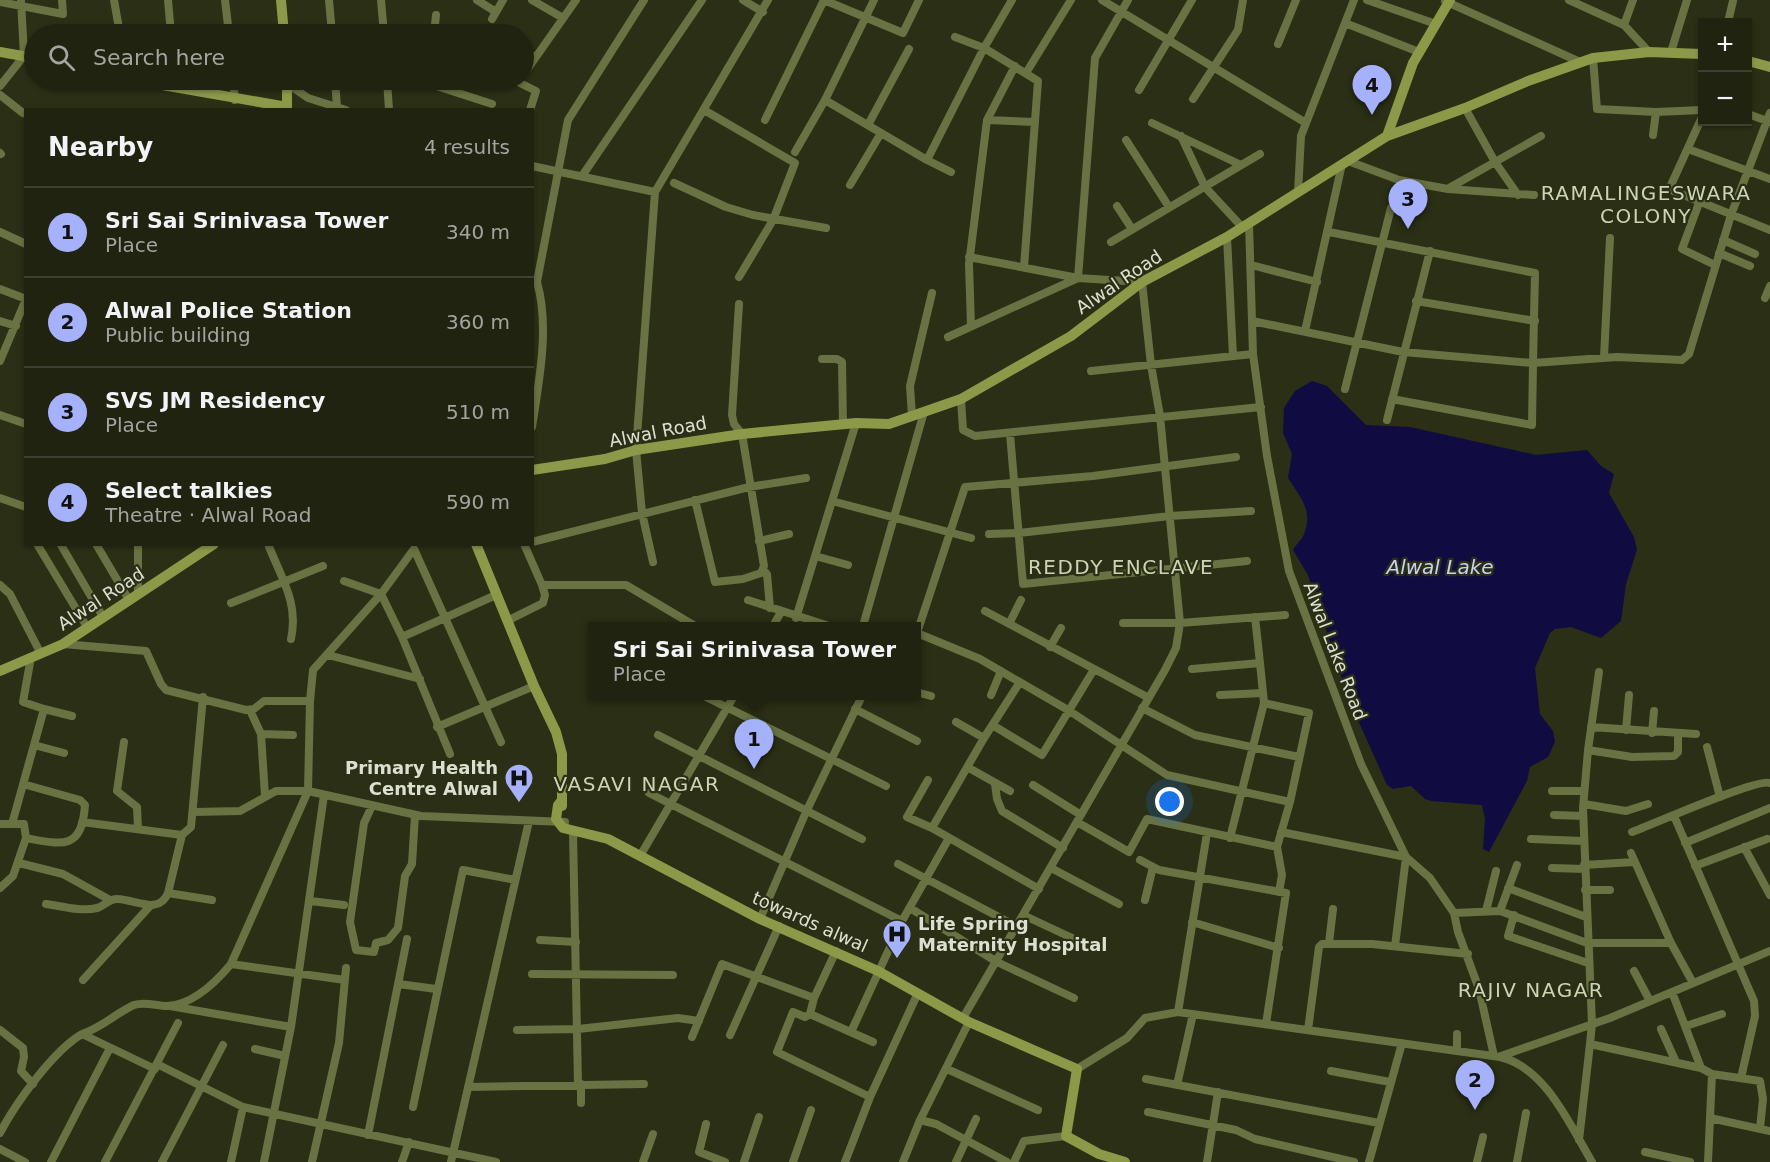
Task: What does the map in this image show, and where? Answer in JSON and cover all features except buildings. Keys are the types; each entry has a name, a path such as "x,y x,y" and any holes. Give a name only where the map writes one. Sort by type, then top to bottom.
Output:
{"main road":[{"path":"281,0 283,24"},
{"path":"1387,136 1419,52 1448,1"},
{"path":"0,52 24,56"},
{"name":"Alwal Road","path":"534,470 605,459 636,450 742,434 856,423 889,424 961,399 1071,336 1142,282 1227,237 1387,136 1593,58 1649,52 1698,54"},
{"path":"1752,62 1770,66"},
{"path":"200,90 235,100 287,108 288,90"},
{"name":"Alwal Road","path":"0,671 63,644 211,546"},
{"path":"477,546 561,748 562,814 566,826"},
{"name":"towards alwal","path":"566,826 608,839 760,918 878,971 917,995 966,1020 1077,1069"},
{"path":"1077,1069 1066,1136 1097,1158 1125,1162"}],"street":[{"path":"0,2 22,4 63,14 62,0"},
{"path":"114,0 118,24"},
{"path":"168,0 170,24"},
{"path":"225,0 228,24"},
{"path":"329,0 331,24"},
{"path":"381,0 383,24"},
{"path":"477,0 494,16 503,0"},
{"path":"532,0 563,18"},
{"path":"534,57 576,0"},
{"path":"534,406 543,304 537,282 568,120 644,0"},
{"path":"582,176 702,0"},
{"path":"742,0 763,12"},
{"path":"653,562 642,513 636,450 655,192 768,0"},
{"path":"765,120 824,0 903,33 919,0"},
{"path":"795,152 825,100 874,0"},
{"path":"927,160 984,48 1012,0"},
{"path":"1026,73 1071,0"},
{"path":"1102,0 1306,123"},
{"path":"1078,278 1095,58 1128,0"},
{"path":"1139,90 1192,0"},
{"path":"1193,99 1238,30 1243,0"},
{"path":"1278,44 1296,0"},
{"path":"1298,192 1301,136 1354,0"},
{"path":"1367,0 1436,24"},
{"path":"1569,0 1583,3 1624,24 1649,52"},
{"path":"1624,24 1633,0"},
{"path":"1671,52 1687,0"},
{"path":"1448,1 1580,62"},
{"path":"1729,18 1733,1"},
{"path":"22,4 25,24"},
{"path":"436,15 436,24"},
{"path":"1345,23 1419,52"},
{"path":"955,37 984,48 1038,81 1024,267"},
{"path":"868,125 909,49"},
{"path":"1593,58 1597,109 1656,112 1698,110"},
{"path":"0,86 24,62"},
{"path":"971,326 969,257 987,120 1015,66"},
{"path":"234,90 235,100"},
{"path":"298,90 308,98 341,108 337,90"},
{"path":"388,90 389,108"},
{"path":"453,90 492,104"},
{"path":"531,108 536,91 534,90"},
{"path":"0,95 23,113"},
{"path":"825,100 951,172"},
{"path":"1465,108 1495,162 1518,195"},
{"path":"704,110 795,163 773,220 739,278"},
{"path":"1653,135 1656,112"},
{"path":"1252,321 1403,352 1533,363 1604,357 1666,360 1686,358 1715,265 1726,241 1731,215 1769,119 1752,115"},
{"path":"987,120 1035,122"},
{"path":"1152,123 1241,165"},
{"path":"1698,126 1671,185 1671,190 1770,230"},
{"path":"850,184 881,132"},
{"path":"1181,136 1205,186 1245,225"},
{"path":"1448,189 1541,136"},
{"path":"1126,140 1169,207"},
{"path":"1688,149 1770,179"},
{"path":"1111,242 1260,154"},
{"path":"1305,332 1345,163 1399,180 1448,189 1534,195"},
{"path":"534,166 655,192"},
{"path":"675,183 726,207 773,220 826,228"},
{"path":"1699,203 1682,249 1715,265"},
{"path":"1117,206 1132,229"},
{"path":"1345,389 1391,208"},
{"name":"Alwal Lake Road","path":"1245,225 1251,265 1253,354 1288,571 1361,764 1406,857 1430,878 1454,914 1458,932 1479,989 1497,1056"},
{"path":"0,232 24,243"},
{"path":"1329,232 1535,273 1532,425 1392,399"},
{"path":"1227,237 1233,356"},
{"path":"1604,357 1610,238"},
{"path":"1726,241 1755,254"},
{"path":"1387,420 1430,251"},
{"path":"1721,254 1750,266"},
{"path":"903,1162 920,1120 947,1069 966,1020 1016,926 1176,648 1180,623 1160,416 1151,365 1142,282 1078,278 969,257"},
{"path":"1251,265 1317,282"},
{"path":"948,337 1078,278"},
{"path":"1765,298 1770,286"},
{"path":"0,289 24,299"},
{"path":"912,416 910,386 932,292"},
{"path":"1416,301 1535,321"},
{"path":"0,361 24,302"},
{"path":"739,304 732,415 742,434 749,487 764,570 767,574 770,608"},
{"path":"0,321 16,326"},
{"path":"1091,371 1253,354"},
{"path":"822,359 837,359 842,362 843,424"},
{"path":"961,399 963,430 975,436 1261,407"},
{"path":"864,622 924,412"},
{"path":"0,416 24,423"},
{"path":"796,618 856,423"},
{"path":"1010,434 1023,584 1247,561"},
{"path":"921,622 965,487 1015,484 1165,467 1236,456"},
{"path":"534,541 749,487 806,478"},
{"path":"0,498 24,506"},
{"path":"695,500 715,582 756,576 764,570"},
{"path":"832,501 971,538"},
{"path":"989,534 1019,533 1170,516 1251,511"},
{"path":"759,541 789,534"},
{"path":"38,546 87,627"},
{"path":"63,546 103,617"},
{"path":"97,546 134,597"},
{"path":"134,597 138,546"},
{"path":"269,546 294,607 295,619 291,639"},
{"path":"507,621 543,603 545,595 525,546"},
{"path":"168,1006 208,988 231,964 308,791 311,675 381,594 413,547"},
{"path":"413,547 501,742"},
{"path":"815,556 848,565"},
{"path":"231,603 323,566"},
{"path":"344,581 381,594 402,637 450,754"},
{"path":"0,585 10,594 36,656 23,702 72,716"},
{"path":"542,585 626,585 687,622"},
{"path":"402,637 496,595"},
{"path":"747,600 811,622"},
{"path":"1009,624 1021,600"},
{"path":"985,611 1149,698"},
{"path":"776,622 781,612"},
{"path":"1123,623 1180,623 1285,615"},
{"path":"1230,838 1264,703 1255,617"},
{"path":"1050,647 1061,628"},
{"path":"921,637 980,659 1068,710 1167,775 1290,802"},
{"path":"63,644 146,651 163,687 250,710 261,734 265,796"},
{"path":"328,655 420,679"},
{"path":"1192,669 1260,663"},
{"path":"994,726 1042,755 1093,670"},
{"path":"991,695 1000,671"},
{"path":"1579,1140 1592,1024 1583,841 1584,791 1599,672"},
{"path":"932,828 969,768 984,738 994,726 1020,682"},
{"path":"437,727 534,686"},
{"path":"921,693 931,696"},
{"path":"1220,695 1263,693"},
{"path":"1626,730 1629,695"},
{"path":"83,980 150,906 162,902 168,892 182,835 191,827 194,812 203,697"},
{"path":"250,710 264,700 310,700"},
{"path":"712,700 886,786"},
{"path":"640,856 732,700"},
{"path":"760,918 806,812 860,700"},
{"path":"1264,703 1309,713 1290,802 1277,847 1282,875 1279,892"},
{"path":"1142,708 1195,735 1299,757"},
{"path":"12,824 44,709"},
{"path":"855,709 917,741"},
{"path":"1652,733 1654,711"},
{"path":"956,722 984,738"},
{"path":"1591,727 1652,733 1696,734"},
{"path":"261,734 293,735"},
{"path":"1588,750 1632,757 1674,756 1678,752 1678,734"},
{"path":"658,735 862,839"},
{"path":"124,742 117,786 120,795 137,807 138,829"},
{"path":"34,745 63,753"},
{"path":"1707,747 1720,797"},
{"path":"969,768 1010,791"},
{"path":"928,780 907,817 932,828 1039,889"},
{"path":"1632,832 1720,797 1757,784 1770,783"},
{"path":"23,784 80,800 85,805 76,838 64,844 27,838"},
{"path":"995,784 997,799 1002,811 1062,848"},
{"path":"1033,785 1129,852 1147,819 1277,847"},
{"path":"194,812 240,811 265,796 284,790 308,791 415,815 529,821 566,826 576,942 581,1103"},
{"path":"1552,791 1584,791"},
{"path":"649,793 902,921"},
{"path":"264,1162 291,1027 324,795"},
{"path":"1584,804 1626,812 1648,804"},
{"path":"372,806 364,823 350,922 356,950 374,952 376,943 388,940 398,928 405,876 412,864 415,815"},
{"path":"1685,843 1770,808"},
{"path":"1554,816 1583,816"},
{"path":"1674,816 1755,1008 1741,1078"},
{"path":"451,1162 529,821"},
{"path":"82,822 182,835"},
{"path":"0,824 24,824 27,838 13,876 0,888"},
{"path":"1281,832 1406,857 1395,946"},
{"path":"1178,1012 1206,833"},
{"path":"851,1032 902,921 949,838"},
{"path":"1531,839 1583,841"},
{"path":"1695,866 1767,839"},
{"path":"1744,847 1770,895"},
{"path":"1631,853 1671,943 1693,983"},
{"path":"1140,860 1153,867 1199,878 1286,893 1266,1024"},
{"path":"1552,868 1634,862"},
{"path":"19,863 63,874 110,900"},
{"path":"898,864 1016,926"},
{"path":"1500,911 1517,865"},
{"path":"1145,900 1153,867"},
{"path":"1051,868 1119,904"},
{"path":"413,1107 436,989 463,870 515,880"},
{"path":"1486,911 1496,871"},
{"path":"1508,888 1586,917"},
{"path":"1585,890 1610,890"},
{"path":"168,892 212,900"},
{"path":"46,903 96,908 118,898 150,906"},
{"path":"310,901 344,905"},
{"path":"910,908 997,962 1074,998"},
{"path":"1329,943 1332,909"},
{"path":"1454,914 1500,911 1587,942 1671,943"},
{"path":"1023,915 1085,944"},
{"path":"1514,915 1507,932 1512,939 1588,963"},
{"path":"1192,922 1279,948"},
{"path":"730,1035 779,926"},
{"path":"368,1135 407,939"},
{"path":"540,940 576,942"},
{"path":"1308,1030 1319,947 1329,943 1395,946 1468,954"},
{"path":"836,951 814,998 810,1014 805,1017 793,1012 777,1052 870,1097"},
{"path":"1497,1056 1592,1024 1770,951"},
{"path":"231,964 345,980"},
{"path":"693,1037 722,964 814,998"},
{"path":"312,1162 339,1043 346,968"},
{"path":"1634,971 1650,1001"},
{"path":"532,974 673,975"},
{"path":"399,984 436,989"},
{"path":"1672,992 1701,1068"},
{"path":"845,1162 870,1097 917,995"},
{"path":"1,1129 61,1050 82,1034 106,1024 133,1005 140,1003 168,1006 291,1027"},
{"path":"1077,1069 1127,1038 1145,1018 1178,1012 1497,1056 1520,1063 1547,1090 1592,1162"},
{"path":"810,1014 873,1042"},
{"path":"1177,1085 1193,1014"},
{"path":"1686,1026 1722,1014"},
{"path":"517,1030 578,1029 678,1018 699,1021"},
{"path":"105,1162 178,1023"},
{"path":"1661,1029 1675,1060"},
{"path":"0,1030 23,1048 21,1071 33,1084"},
{"path":"82,1034 202,1086 243,1107 496,1162"},
{"path":"1457,1034 1457,1049"},
{"path":"1369,1162 1402,1043"},
{"path":"1590,1044 1675,1060 1712,1074 1760,1082 1762,1085 1760,1128"},
{"path":"162,1162 223,1045"},
{"path":"51,1162 110,1048"},
{"path":"255,1049 285,1056"},
{"path":"947,1069 1038,1110"},
{"path":"1331,1071 1390,1082"},
{"path":"1708,1162 1712,1074"},
{"path":"1146,1079 1379,1123"},
{"path":"468,1087 644,1084"},
{"path":"1208,1162 1218,1092"},
{"path":"231,1162 243,1107"},
{"path":"793,1162 810,1110"},
{"path":"1148,1112 1236,1130 1255,1139 1354,1162"},
{"path":"1517,1162 1526,1113"},
{"path":"744,1162 759,1117"},
{"path":"1710,1118 1770,1131"},
{"path":"956,1162 976,1119"},
{"path":"920,1120 936,1124 1007,1162"},
{"path":"706,1124 699,1152 713,1160 725,1162"},
{"path":"643,1162 653,1134"},
{"path":"1014,1162 1024,1142 1066,1136"},
{"path":"1477,1162 1483,1137"},
{"path":"402,1162 409,1142"},
{"path":"0,1149 25,1162"},
{"path":"1645,1152 1689,1162"}],"water":[{"name":"Alwal Lake","path":"1312,381 1327,386 1366,425 1410,427 1536,455 1587,450 1601,466 1614,474 1609,493 1634,537 1637,550 1626,584 1621,621 1601,638 1571,627 1555,629 1550,633 1535,668 1540,714 1553,731 1555,742 1548,757 1530,767 1527,781 1489,852 1483,849 1485,819 1482,805 1431,801 1425,799 1411,786 1393,789 1387,785 1349,700 1308,575 1293,550 1303,536 1307,518 1301,497 1288,478 1292,454 1283,433 1284,408 1295,391"}],"place":[{"name":"Select talkies","path":"1372,115"},
{"name":"SVS JM Residency","path":"1408,229"},
{"name":"Sri Sai Srinivasa Tower","path":"754,769"},
{"name":"Primary Health Centre Alwal","path":"519,804"},
{"name":"Life Spring Maternity Hospital","path":"897,960"},
{"name":"Alwal Police Station","path":"1475,1110"}],"district":[{"name":"RAMALINGESWARA COLONY","path":"1646,204"},
{"name":"REDDY ENCLAVE","path":"1121,567"},
{"name":"VASAVI NAGAR","path":"637,784"},
{"name":"RAJIV NAGAR","path":"1531,990"}]}
